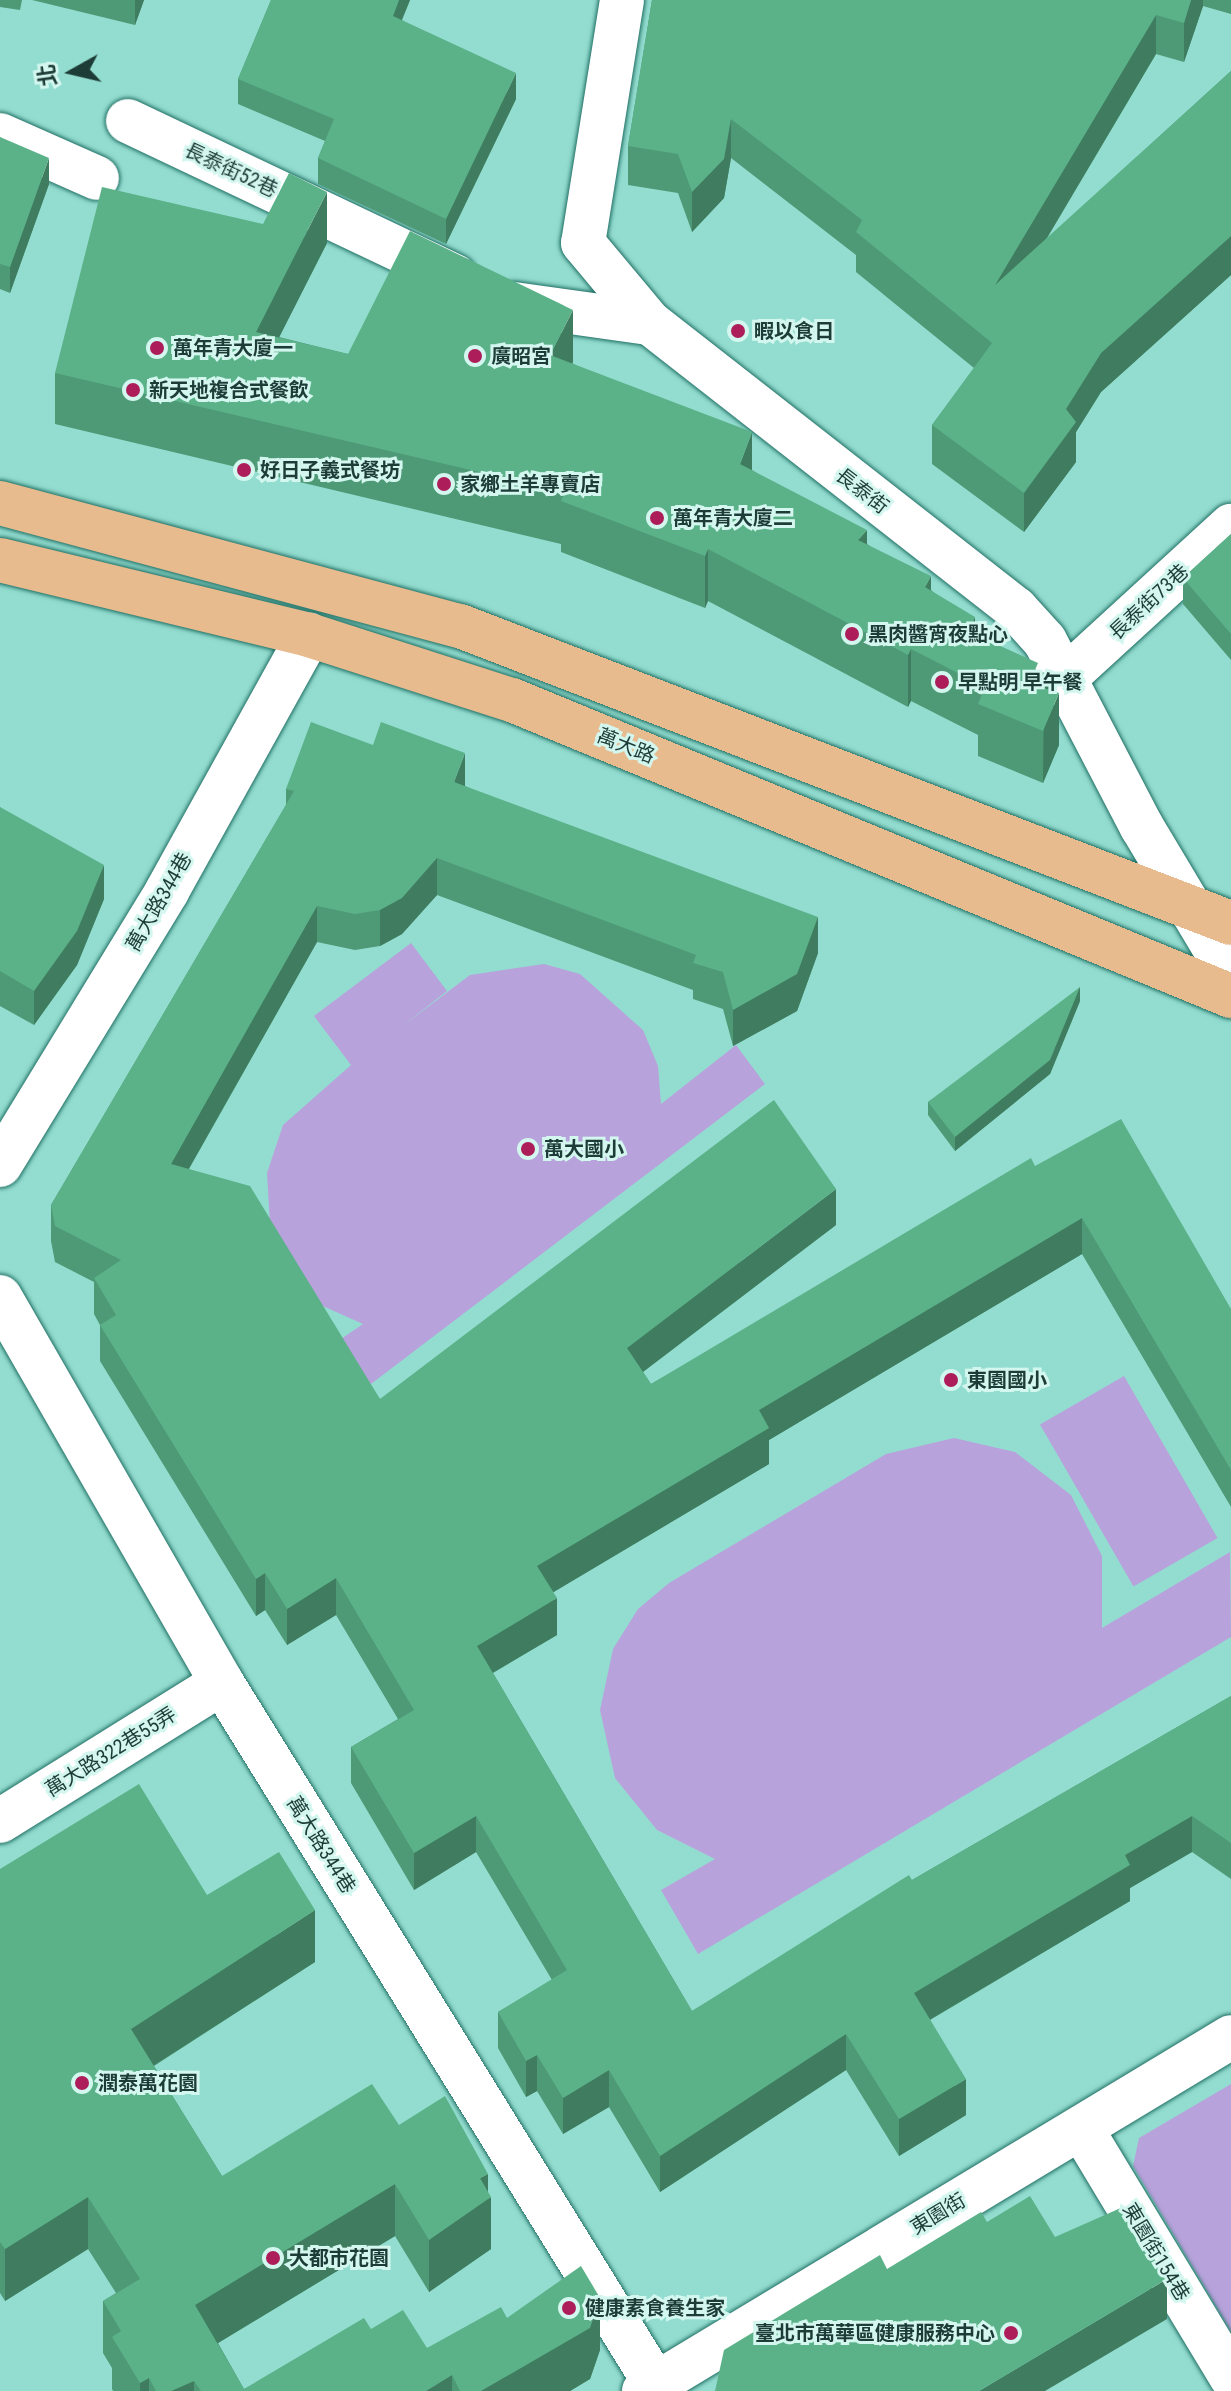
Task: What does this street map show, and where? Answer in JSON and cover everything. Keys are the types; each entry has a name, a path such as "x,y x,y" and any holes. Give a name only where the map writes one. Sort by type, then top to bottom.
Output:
{"main road":[{"path":"0,503 460,626 1231,923"},
{"name":"萬大路","path":"0,560 309,635 512,700 1231,996"}],"street":[{"name":"長泰街","path":"622,0 583,243 650,323 1016,609 1066,677 1189,907 1231,976"},
{"name":"長泰街52巷","path":"128,121 521,308 650,323"},
{"path":"0,135 97,178"},
{"name":"長泰街73巷","path":"1066,677 1231,526"},
{"name":"萬大路344巷","path":"0,1165 167,891 309,635"},
{"name":"萬大路344巷","path":"0,1297 222,1683 653,2389"},
{"name":"萬大路322巷55弄","path":"0,1821 222,1683"},
{"name":"東園街","path":"653,2389 1231,2037"},
{"name":"東園街154巷","path":"1081,2128 1231,2377"}],"shaded area":[{"path":"411,943 447,991 400,1028 470,975 544,964 580,974 643,1030 658,1066 661,1104 736,1045 765,1084 367,1387 335,1343 363,1324 316,1303 270,1225 267,1173 283,1125 351,1065 314,1016"},
{"path":"1124,1376 1218,1538 1133,1586 1040,1424"},
{"path":"954,1438 1015,1452 1071,1495 1102,1556 1102,1628 1230,1552 1231,1637 698,1954 661,1890 715,1859 657,1830 615,1778 600,1710 613,1649 638,1609 669,1583 886,1454"},
{"path":"1231,2084 1231,2332 1133,2166 1139,2138"}],"building":[{"path":"271,0 399,0 393,16 516,73 446,219 318,158 334,119 238,79"},
{"path":"652,0 1191,0 1184,23 1156,15 995,285 1231,71 1231,236 1101,353 1066,409 1076,422 1024,493 932,425 992,343 856,232 862,220 731,119 724,159 692,192 678,154 628,146"},
{"path":"0,137 49,158 10,267 0,264"},
{"path":"289,173 327,192 256,332 348,354 410,231 573,310 550,355 752,432 740,464 867,530 858,540 931,576 925,587 975,617 970,627 989,635 987,640 1038,663 1035,670 1049,674 1044,688 1059,693 1043,731 978,704 985,687 911,649 908,655 708,549 705,556 561,501 565,492 55,373 102,187 263,224"},
{"path":"1231,534 1231,634 1183,578"},
{"path":"311,722 373,745 381,722 465,753 454,782 818,917 797,974 733,1010 723,972 693,963 696,955 437,858 402,898 380,910 355,914 317,906 171,1164 250,1186 380,1399 774,1100 836,1189 627,1348 651,1384 1031,1158 1035,1166 1121,1119 1231,1309 1231,1470 1082,1218 759,1410 769,1428 537,1566 557,1598 477,1646 692,2011 909,1875 912,1880 1231,1696 1231,1843 1192,1816 1125,1855 1130,1865 914,1993 966,2079 899,2119 846,2034 660,2156 609,2070 563,2098 537,2055 526,2061 498,2012 567,1970 476,1816 414,1853 351,1747 414,1710 336,1578 287,1609 265,1573 256,1579 100,1325 116,1315 94,1278 121,1260 55,1226 51,1205 294,791 286,789"},
{"path":"0,807 104,865 77,931 34,991 0,971"},
{"path":"1080,987 1050,1060 955,1137 928,1102"},
{"path":"139,1784 207,1895 279,1852 315,1910 131,2029 222,2176 372,2084 399,2125 445,2096 488,2174 480,2178 491,2197 429,2240 395,2184 195,2305 244,2389 364,2318 371,2329 403,2310 427,2348 501,2307 507,2318 581,2266 600,2298 590,2328 481,2391 460,2391 452,2375 426,2391 201,2391 194,2381 171,2391 156,2391 149,2378 140,2383 112,2337 121,2331 103,2301 140,2279 88,2197 5,2249 0,2242 0,1869"},
{"path":"1030,2196 1055,2237 1123,2207 1167,2279 979,2391 715,2391 724,2350 880,2255 887,2269 981,2212 987,2222"}],"place":[{"name":"暇以食日","path":"738,331"},
{"name":"萬年青大廈一","path":"157,348"},
{"name":"廣昭宮","path":"475,356"},
{"name":"新天地複合式餐飲","path":"133,390"},
{"name":"好日子義式餐坊","path":"244,470"},
{"name":"家鄉土羊專賣店","path":"444,484"},
{"name":"萬年青大廈二","path":"657,518"},
{"name":"黑肉醬宵夜點心","path":"852,634"},
{"name":"早點明 早午餐","path":"942,682"},
{"name":"萬大國小","path":"528,1149"},
{"name":"東園國小","path":"951,1380"},
{"name":"潤泰萬花園","path":"82,2083"},
{"name":"大都市花園","path":"273,2258"},
{"name":"健康素食養生家","path":"569,2308"},
{"name":"臺北市萬華區健康服務中心","path":"1011,2333"}]}
